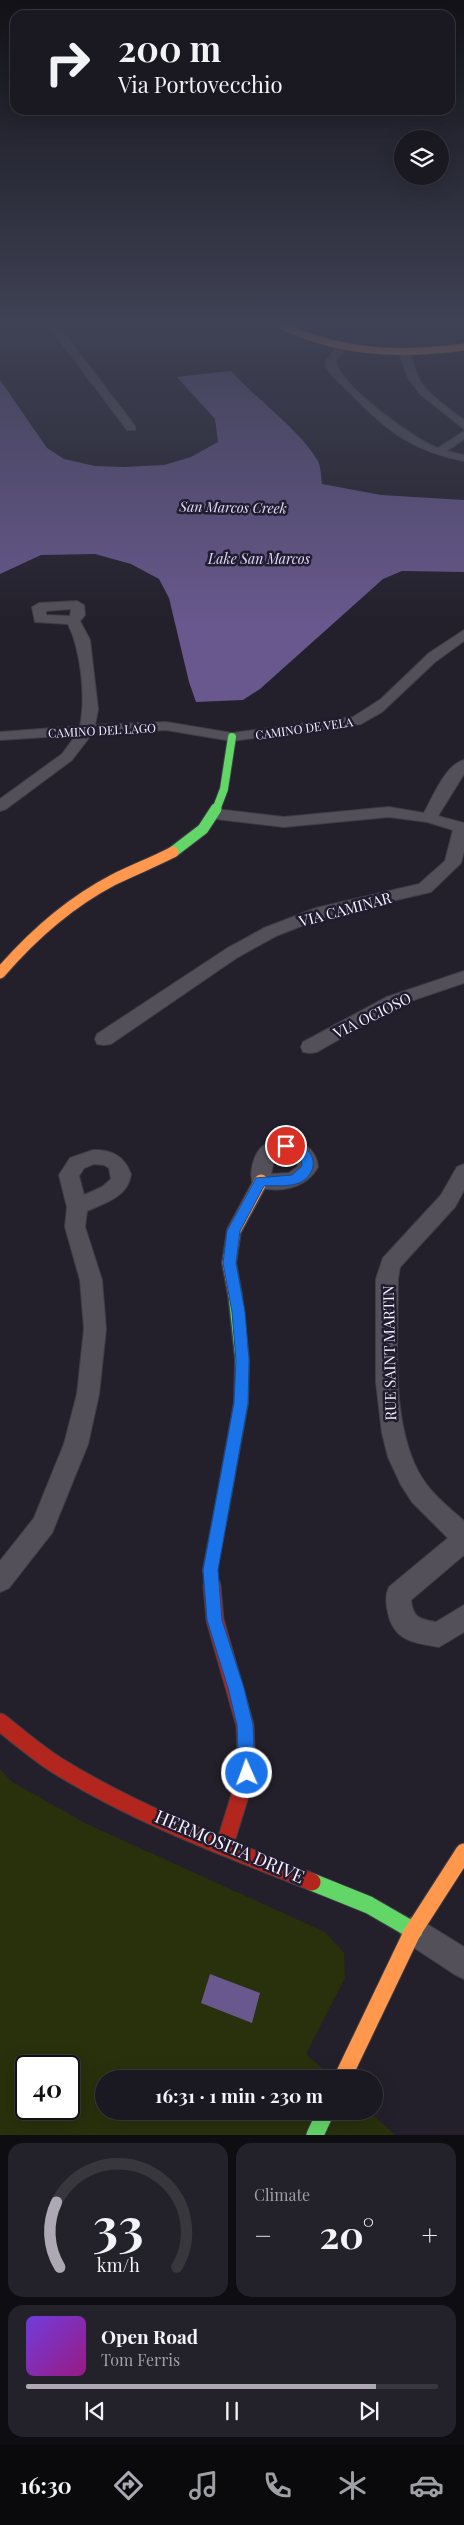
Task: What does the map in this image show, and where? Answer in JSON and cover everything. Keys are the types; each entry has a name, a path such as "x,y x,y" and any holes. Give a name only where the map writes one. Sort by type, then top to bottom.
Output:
{"street":[{"path":"129,425 132,428"},
{"path":"389,425 409,440 439,452 464,458"},
{"path":"439,452 464,434"},
{"path":"0,806 67,757 87,730 91,710 83,640 73,621"},
{"name":"CAMINO DE VELA","path":"232,737 356,721 373,715 430,658 454,645 464,634"},
{"name":"CAMINO DEL LAGO","path":"0,736 166,726 232,737"},
{"path":"0,973 21,947 46,925 83,899 114,880 184,847 203,831 216,814 223,796 232,737"},
{"path":"429,818 454,775 464,765"},
{"path":"216,814 284,822 372,812 389,812 429,818 463,828"},
{"name":"VIA CAMINAR","path":"104,1039 232,953 270,932 322,912 425,888 453,863 463,828"},
{"name":"VIA OCIOSO","path":"310,1047 393,1002 464,977"},
{"name":"RUE SAINT MARTIN","path":"464,1172 448,1201 390,1264 387,1279 389,1422 395,1446 409,1479 432,1509 464,1536"},
{"path":"224,1847 247,1773 245,1725 236,1688 215,1620 210,1570 241,1403 242,1360 238,1312 229,1263 234,1231 261,1181"},
{"path":"0,1580 43,1525 76,1444 88,1394 95,1329 91,1280 74,1227 77,1206"},
{"path":"464,1540 398,1595 400,1618 411,1630 439,1634 464,1617"},
{"name":"HERMOSITA DRIVE","path":"0,1722 58,1765 119,1798 224,1847 369,1904 464,1964"},
{"path":"346,2070 414,1931 446,1876 464,1852"},
{"path":"315,2135 322,2120"}],"green space":[{"path":"0,1769 12,1782 87,1824 325,1932 344,1953 345,1978 306,2054 324,2070 95,2070 95,2120 379,2120 395,2135 0,2135"}],"water":[{"name":"Lake San Marcos","path":"0,425 31,425 47,448 64,459 95,466 164,465 191,457 218,442 216,425 288,425 310,449 318,461 322,484 381,495 464,500 464,572 402,571 383,579 260,689 243,700 196,702 189,682 169,598 159,579 131,564 95,554 41,555 0,574"},
{"path":"210,1974 260,1993 252,2023 201,2003"}],"traffic: fast":[{"path":"173,852 190,841 203,829 219,804 224,789 232,737"},
{"path":"222,1507 241,1403 242,1360 235,1295"},
{"path":"312,1882 369,1905 414,1931"},
{"path":"315,2135 322,2120"}],"traffic: slow":[{"path":"0,973 38,933 81,899 113,880 173,852"},
{"path":"235,1295 229,1263 234,1231 261,1181"},
{"path":"346,2070 412,1933 464,1852"}],"traffic: jam":[{"path":"222,1507 210,1570 215,1620 245,1725 247,1773 224,1847"},
{"path":"0,1722 58,1766 119,1799 215,1843 312,1882"}],"route":[{"path":"247,1773 245,1725 236,1688 215,1620 210,1570 241,1403 242,1360 238,1312 229,1263 234,1231 243,1210 261,1181 294,1180 306,1172 308,1161 305,1155 300,1150 286,1146"}],"water label":[{"name":"San Marcos Creek","path":"233,507"}]}
